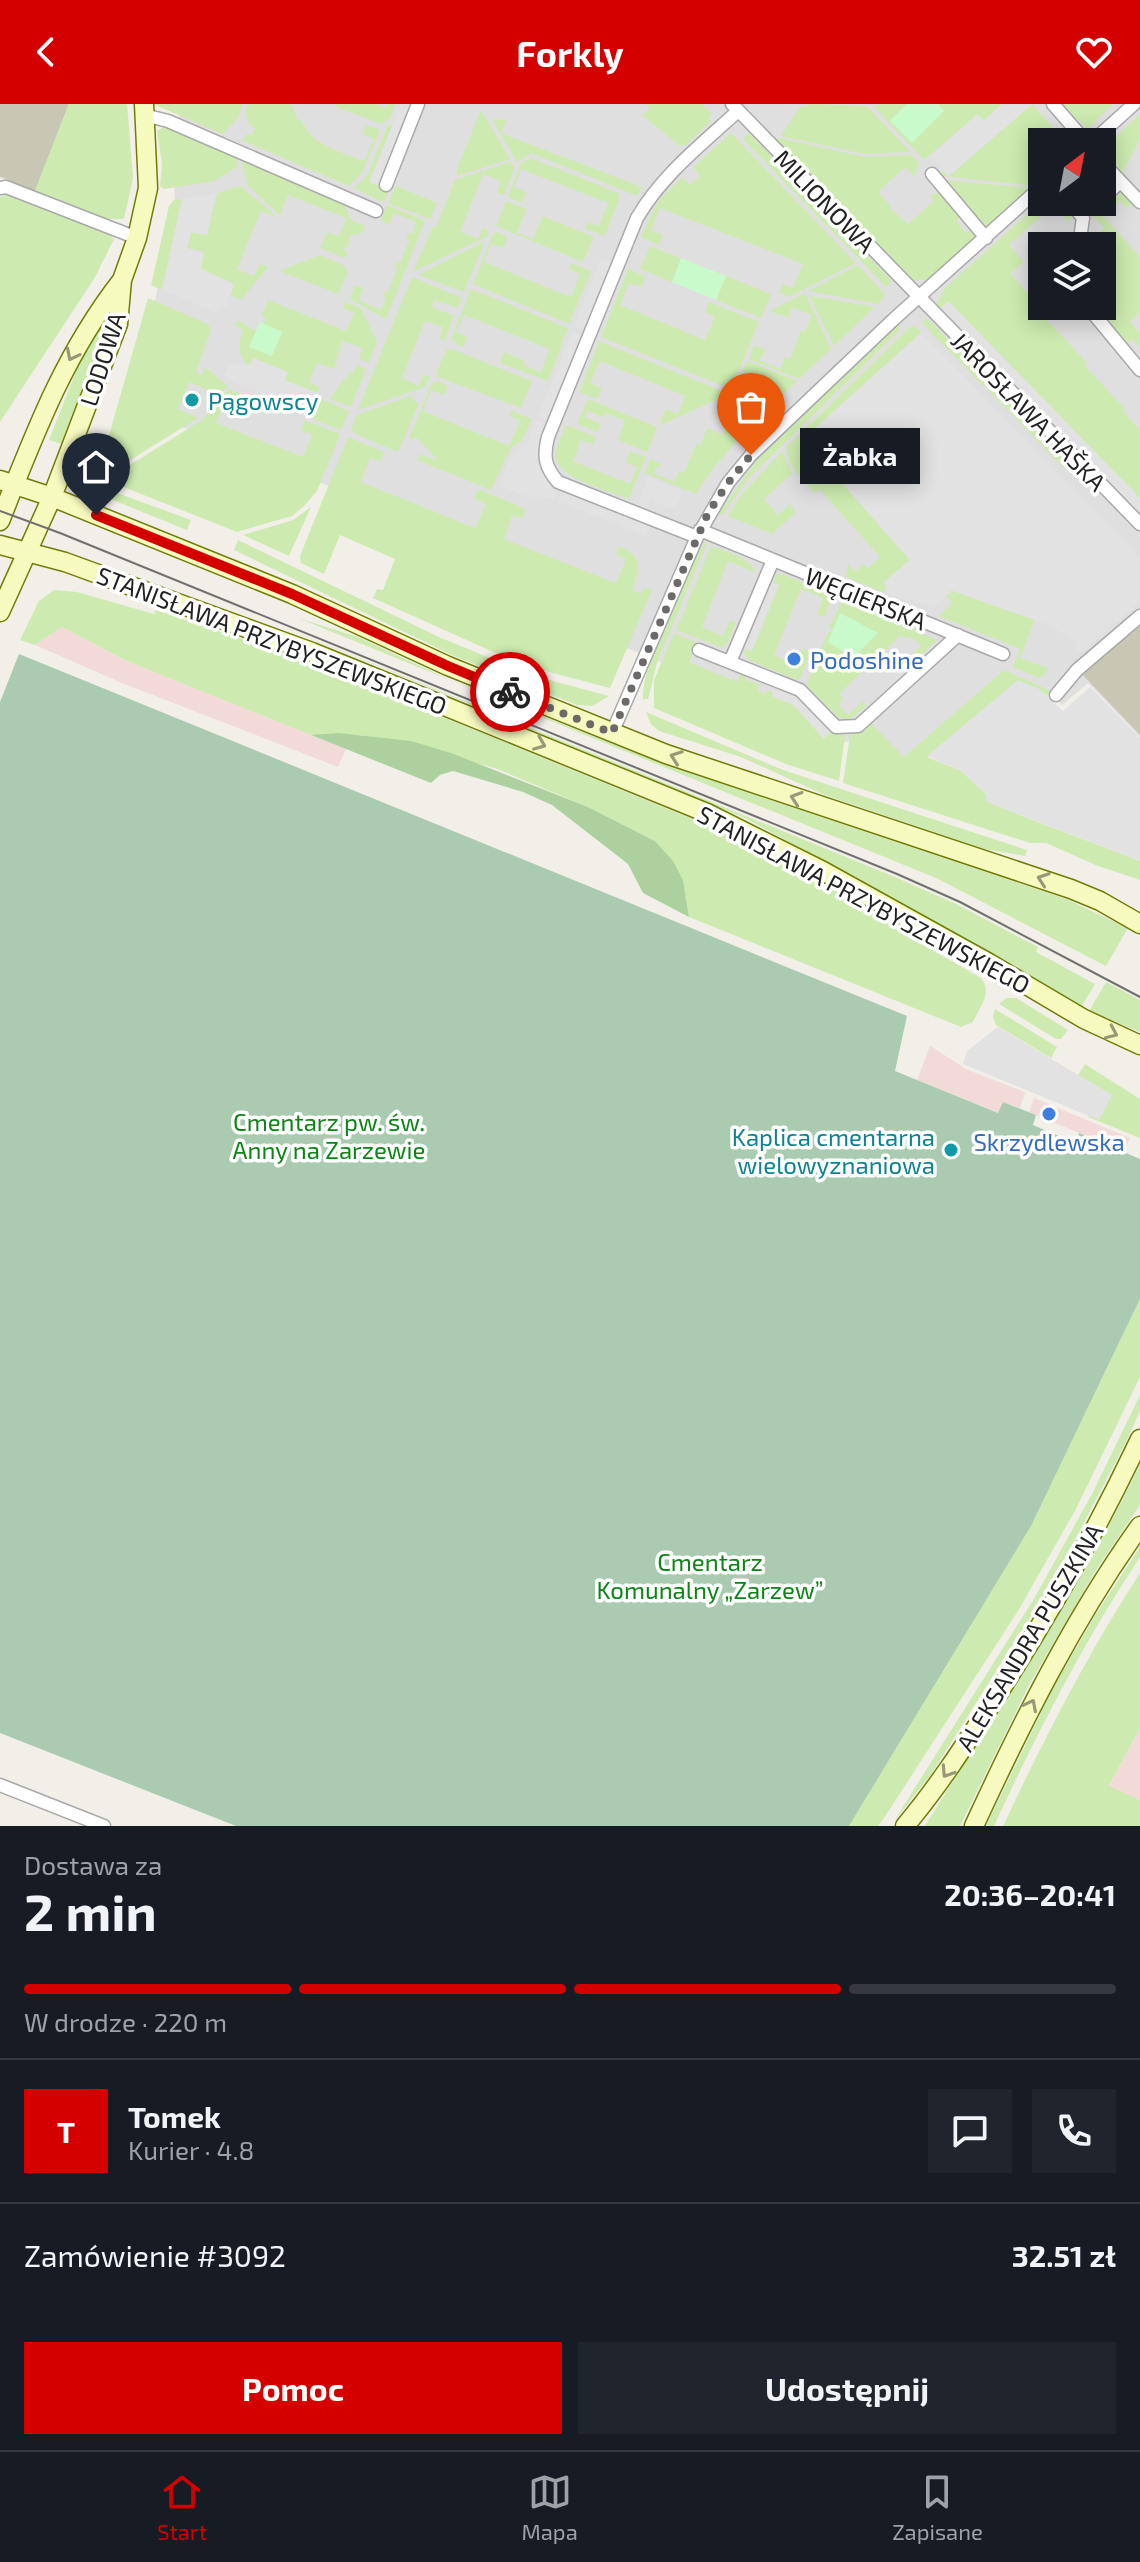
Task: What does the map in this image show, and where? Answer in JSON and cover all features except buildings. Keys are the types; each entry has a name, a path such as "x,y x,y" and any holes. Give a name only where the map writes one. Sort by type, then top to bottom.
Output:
{"main road":[{"name":"LODOWA","path":"0,612 52,497 118,324 122,280 137,238 148,188 144,109"},
{"name":"LODOWA","path":"0,521 7,482 84,332 122,280"},
{"name":"STANISŁAWA PRZYBYSZEWSKIEGO","path":"7,482 52,497 292,594 448,666 612,733 740,780 1071,889 1108,905 1140,924"},
{"name":"STANISŁAWA PRZYBYSZEWSKIEGO","path":"0,545 65,562 312,652 707,813 823,871 1084,1019 1140,1045"},
{"name":"ALEKSANDRA PUSZKINA","path":"905,1826 935,1790 1016,1666 1086,1546 1140,1439"},
{"name":"ALEKSANDRA PUSZKINA","path":"974,1826 1058,1655 1134,1540 1140,1526"}],"street":[{"path":"386,185 418,104"},
{"path":"1053,104 1076,128"},
{"path":"1106,128 1134,104"},
{"name":"MILIONOWA","path":"735,107 919,298"},
{"name":"WĘGIERSKA","path":"735,107 664,180 637,218 548,437 544,455 548,470 558,482 773,560 1003,654"},
{"path":"144,109 376,211"},
{"path":"932,174 986,238"},
{"path":"1116,178 1140,202"},
{"path":"1116,186 1120,182"},
{"path":"0,188 6,187 137,238"},
{"path":"612,733 698,533 728,483 751,455 1028,199"},
{"path":"1081,232 1083,218"},
{"name":"JAROSŁAWA HAŠKA","path":"919,298 1140,524"},
{"path":"1099,320 1140,370"},
{"path":"730,662 773,560"},
{"path":"1056,695 1077,670 1140,616"},
{"name":"WĘGIERSKA","path":"699,650 800,690 825,719 836,727 847,728 858,726 958,635"},
{"path":"0,1785 104,1826"}],"shaded area":[{"path":"0,104 69,104 35,191 0,177"},
{"path":"233,104 1140,104 1140,737 1088,683 1062,705 1047,689 897,768 873,737 822,746 783,712 612,642 628,606 160,418 152,315 175,204 172,134 182,109"},
{"path":"401,104 413,104 402,159 390,190 369,182"},
{"path":"1002,104 1032,104 948,177 931,156 977,114 984,121"},
{"path":"216,193 207,235 191,232 187,248 204,252 201,269 234,284 226,307 215,312 162,290 182,199"},
{"path":"601,258 612,263 585,330 574,326"},
{"path":"948,301 1140,498 1140,516 939,310"},
{"path":"573,331 583,336 549,421 538,416"},
{"path":"921,333 1140,557 1140,601 1080,654 1075,649 1077,643 1051,626 942,587 951,592 934,608 887,594 884,582 910,560 803,439"},
{"path":"253,358 288,372 285,380 317,393 309,413 224,375 230,363 249,366"},
{"path":"537,420 548,425 538,453 539,464 547,481 559,490 555,500 536,496 530,498 499,485 512,453 527,444"},
{"path":"648,477 683,491 675,510 651,500 648,507 638,503"},
{"path":"562,491 650,526 646,536 558,501"},
{"path":"770,581 779,585 752,651 743,647"},
{"path":"1140,623 1140,735 1082,674"},
{"path":"62,627 127,661 346,749 338,767 122,683 35,645"},
{"path":"1018,680 1039,689 1063,711 1090,687 1140,738 1140,861 989,803 985,798 987,795 961,771 927,756"},
{"path":"775,687 798,696 831,731 824,739 793,705 772,696"},
{"path":"998,1027 1112,1095 1099,1120 963,1064 967,1051"},
{"path":"930,1046 968,1070 1025,1092 1020,1108 1003,1102 999,1113 917,1080"},
{"path":"1034,1098 1130,1138 1124,1152 1029,1112"},
{"path":"1140,1728 1140,1800 1109,1787"}],"green space":[{"path":"69,104 127,104 133,178 124,219 106,219 35,191"},
{"path":"153,104 243,104 238,118 223,134"},
{"path":"248,104 291,104 298,120 319,141 364,161 374,139 362,134 366,125 380,130 363,171 349,186 243,141 246,134 252,135 255,128 249,125 245,111"},
{"path":"335,104 376,104 386,108 388,104 395,104 390,118 381,124"},
{"path":"646,104 702,104 712,114 708,118 711,121 686,145 680,146 642,115 650,108"},
{"path":"812,104 867,106 910,152 865,154 781,136 799,108"},
{"path":"907,104 890,121 944,110 938,104 1002,104 983,121 978,114 924,160 873,106"},
{"path":"907,104 938,104 944,111 912,143 890,121"},
{"path":"1032,104 1053,128 1028,128 1028,185 942,176 942,170 949,176"},
{"path":"1058,104 1113,104 1090,128 1085,128 1078,119 1074,122"},
{"path":"481,110 510,159 457,176 457,169"},
{"path":"1140,114 1140,139 1121,176 1116,171 1116,136"},
{"path":"492,119 506,120 501,133 642,187 637,196 531,153 517,162"},
{"path":"394,123 370,181 390,190 383,202 354,188 368,174 387,127"},
{"path":"164,127 236,158 238,166 215,181 164,189 160,186 162,164 157,131"},
{"path":"731,133 856,263 789,297 779,292 783,284 793,288 803,264 660,208 651,230 663,235 659,245 641,237 658,201 682,177 690,185 700,176 693,167"},
{"path":"749,133 892,281 886,287 743,139"},
{"path":"777,140 865,157 912,155 919,163 914,177 905,167 878,192 908,224 934,201 930,195 939,192 961,217 956,221 966,233 972,229 972,243 929,280 913,280"},
{"path":"531,158 618,193 620,196 605,236 585,229 588,222 599,226 608,203 521,169 514,187 526,192 522,203 508,197 521,163"},
{"path":"241,159 343,202 351,220 365,226 362,233 350,236 348,247 344,248 348,252 345,258 320,248 327,232 339,236 346,218 288,195 280,215 248,186"},
{"path":"511,162 515,167 504,195 497,193 501,181 483,174 460,232 478,239 483,228 489,231 488,236 413,272 455,180"},
{"path":"942,180 1028,188 1028,192 989,227 983,227"},
{"path":"240,186 279,218 261,211 237,269 254,276 260,264 268,267 241,300 230,295 234,284 200,269 187,248 191,232 207,235 217,193"},
{"path":"396,186 437,203 430,219 388,203"},
{"path":"1118,188 1135,201 1127,208 1120,201 1116,205"},
{"path":"10,193 107,231 114,239 94,279 0,422 0,197"},
{"path":"175,199 182,199 162,290 151,285 169,206"},
{"path":"506,201 526,209 517,233 533,239 543,216 594,237 583,262 496,226"},
{"path":"387,205 425,221 386,319 350,299 355,285 363,288 359,301 381,310 386,298 383,296 385,291 388,292 397,269 394,267 396,262 400,263 409,240 406,238 408,233 412,234 416,222 394,213 389,225 380,221"},
{"path":"1028,214 1028,216 1042,216 1009,245 1024,262 1010,274 1028,293 1028,320 1047,320 1087,363 1085,366 1140,430 1140,498 948,302 939,310 936,305 945,288"},
{"path":"1093,216 1103,216 1140,257 1140,312 1130,322 1140,333 1140,346 1133,339 1125,345 1105,320 1116,320 1116,232 1100,232 1104,227"},
{"path":"497,232 508,237 503,248 491,244 484,262 571,297 580,274 569,269 571,263 591,271 569,324 473,284 493,234"},
{"path":"485,241 464,292 418,275"},
{"path":"650,246 681,258 672,282 640,269"},
{"path":"320,255 343,265 348,272 338,294 279,271"},
{"path":"681,258 726,276 716,300 672,282"},
{"path":"858,265 886,295 878,304 808,291"},
{"path":"628,269 646,277 642,287 629,283 620,305 705,340 715,317 705,312 709,302 759,322 731,389 601,337"},
{"path":"726,276 771,294 761,318 716,300"},
{"path":"412,277 462,298 458,308 434,300 432,307 454,316 444,341 439,339 443,327 425,321 402,378 419,386 424,374 430,377 425,387 358,410"},
{"path":"471,289 568,328 548,381 500,363 504,352 525,361 523,365 541,372 550,349 464,315 456,332 467,337 463,348 451,340"},
{"path":"805,293 831,349 799,379 749,359 754,345 766,350 759,360 780,369 785,357 790,359 801,330 805,332 812,315 791,307 789,318 769,311"},
{"path":"810,296 875,307 834,346"},
{"path":"148,298 208,324 211,330 196,372 202,375 205,367 228,386 219,395 189,382 178,409 198,418 103,477 100,470 102,460 114,465 118,454 106,446"},
{"path":"268,300 346,331 354,313 343,308 345,302 361,308 377,342 369,363 359,359 362,348 342,341 334,369 317,363 309,382 320,387 317,393 285,380 287,372 254,358 249,366 240,350 243,330 235,325 237,320 256,331 249,347 282,332 263,324 266,318 261,316"},
{"path":"106,316 105,328 61,444 49,440 88,341"},
{"path":"927,318 988,379 984,387 922,323"},
{"path":"260,322 282,332 272,356 249,347"},
{"path":"899,323 900,330 749,478 724,514 718,514 757,460"},
{"path":"915,326 921,333 803,439 911,561 884,582 886,589 882,592 846,577 848,564 855,572 864,564 868,568 880,557 820,490 815,493 801,478 790,461 786,447 910,327"},
{"path":"599,341 729,394 663,424 660,423 666,409 678,414 685,396 600,361 590,383 602,389 597,399 579,392"},
{"path":"447,349 532,381 521,408 438,377 436,373"},
{"path":"747,361 797,381 771,406 735,391"},
{"path":"356,365 366,369 351,407 330,399 344,378 353,373"},
{"path":"437,381 448,386 444,395 431,390 423,411 509,446 520,421 509,416 512,411 532,419 523,439 510,449 491,490 417,460 419,454 439,461 415,436 414,440 409,438 432,383"},
{"path":"991,383 1064,456 1065,469 987,389"},
{"path":"229,389 241,394 237,405 225,400 216,423 303,457 312,435 301,430 305,420 340,434 317,491 292,516 237,532 106,480 202,420"},
{"path":"413,395 412,400 419,403 398,452 351,430 357,415"},
{"path":"321,399 349,411 341,430 313,419"},
{"path":"588,399 657,427 647,452 618,440 625,421 606,413 604,417 587,411 585,417 601,424 597,432 577,424"},
{"path":"728,423 747,430 714,467 696,494 645,473 650,459 661,464 654,474 674,482 679,471 684,473 696,444 700,446 707,428 723,435"},
{"path":"566,425 596,437 593,444 581,440 573,461 630,484 637,467 626,462 630,451 646,457 629,499 573,477 557,463 555,455"},
{"path":"348,437 384,452 380,462 370,458 361,482 475,528 486,504 474,499 478,489 526,509 522,518 512,515 504,539 616,583 626,559 616,555 619,546 633,554 638,569 632,590 641,594 644,587 652,590 610,688 522,665 373,598 377,589 383,590 395,559 340,535 324,574 301,563 300,556"},
{"path":"782,451 792,474 764,499 778,515 790,504 796,512 772,534 728,516 743,493"},
{"path":"98,486 191,520 187,530 93,492"},
{"path":"311,507 289,556 243,535 293,520"},
{"path":"238,540 439,637 531,675 609,696 592,706 577,705 454,656 234,550"},
{"path":"708,541 657,663 648,699 643,699 649,666 664,625 697,551"},
{"path":"711,547 743,559 756,573 728,561 702,627 723,636 730,620 736,622 728,642 722,648 676,630"},
{"path":"776,574 832,595 825,617 817,614 823,598 801,589 774,655 796,664 803,648 811,652 799,681 751,661 744,654 746,649 751,651 779,585 773,583"},
{"path":"54,590 77,592 154,614 156,610 293,656 702,823 844,895 981,978 986,989 982,1005 973,1022 961,1027 689,917 683,880 655,841 588,807 495,768 361,735 311,735 127,661 62,627 35,645 20,640 39,601"},
{"path":"953,590 1035,619 1020,658 1048,668 1045,675 1039,678 1013,667 1020,649 939,616 952,603 946,596"},
{"path":"843,599 935,639 911,665 906,660 921,646 911,636 907,639 901,635 839,694 843,699 838,704 848,715 863,701 867,706 848,720 838,717 806,685 828,632 832,632 828,642 840,613 833,629 829,628"},
{"path":"840,613 878,633 853,658 828,642"},
{"path":"298,618 358,637 448,679 661,763 1066,899 1128,928 1106,966 936,878"},
{"path":"286,628 895,877 954,903 1038,947 1036,952 1095,984 1082,1006 994,954 745,818"},
{"path":"674,633 696,642 689,662 737,682 741,673 747,675 745,680 759,684 758,691 765,694 767,690 773,693 772,696 793,705 824,738 831,731 845,735 839,781 786,764 654,708 654,680"},
{"path":"19,654 907,1016 895,1071 998,1113 1003,1102 1036,1115 1033,1125 1075,1143 1079,1133 1140,1159 1140,1299 1031,1526 849,1826 236,1826 0,1733 0,702"},
{"path":"1004,670 1051,691 1047,696 1039,689 927,757 961,771 987,795 1017,814 1140,861 1140,880 1046,843 1030,843 843,783 850,735 871,723 904,757"},
{"path":"646,712 783,770 1027,850 1025,856 984,849 825,795 741,757 659,731 651,724"},
{"path":"339,733 411,741 451,753 588,807 655,841 673,861 683,880 689,917 643,893 628,864 552,805 523,792 453,771 440,775 431,783 311,735"},
{"path":"1106,982 1140,1000 1140,1032 1089,1011"},
{"path":"1006,998 1016,998 1068,1030 1061,1039 1056,1039 999,1004"},
{"path":"995,1009 1057,1047 1051,1058 996,1025 993,1017"},
{"path":"1085,1064 1140,1099 1140,1138 1088,1117 1090,1114 1098,1119 1078,1075"},
{"path":"1140,1299 1140,1377 1076,1509 1018,1611 884,1818 878,1826 849,1826 1031,1526"},
{"path":"1140,1395 1140,1411 1126,1442 1055,1578 930,1776 894,1821 1035,1597 1093,1492"},
{"path":"1140,1465 1140,1505 1096,1570 1029,1685 960,1826 925,1826 1065,1603"},
{"path":"1140,1547 1140,1557 1062,1689 994,1826 986,1826 1053,1688"},
{"path":"1140,1573 1140,1728 1109,1786 1140,1800 1140,1826 1003,1826 1067,1697"}],"tram line":[{"path":"0,511 897,874 960,902 1140,997"}],"way so far":[{"path":"510,692 612,733 708,513 751,455"}],"place":[{"name":"Pągowscy","path":"192,400"},
{"name":"Żabka","path":"751,455"},
{"name":"Podoshine","path":"794,659"},
{"name":"Skrzydlewska","path":"1049,1114"},
{"name":"Kaplica cmentarna wielowyznaniowa","path":"951,1150"}],"route":[{"path":"96,515 292,594 510,692"}],"park label":[{"name":"Cmentarz pw. św. Anny na Zarzewie","path":"329,1135"},
{"name":"Cmentarz Komunalny „Zarzew”","path":"710,1575"}]}
